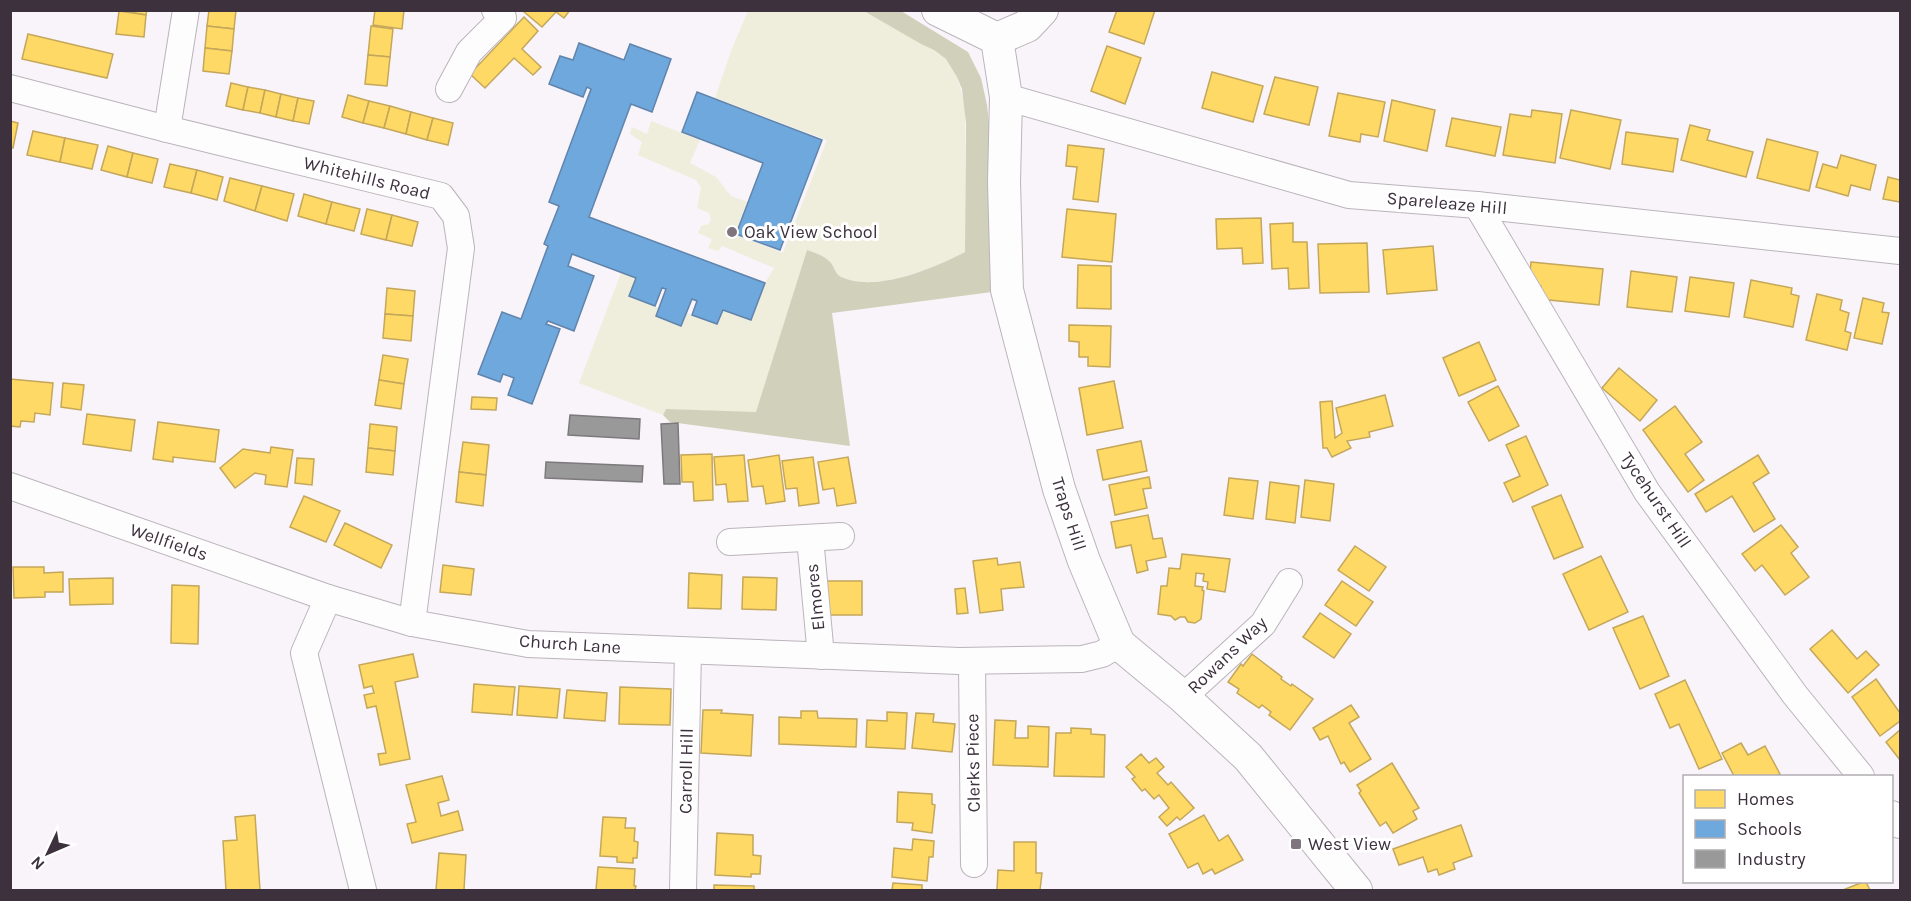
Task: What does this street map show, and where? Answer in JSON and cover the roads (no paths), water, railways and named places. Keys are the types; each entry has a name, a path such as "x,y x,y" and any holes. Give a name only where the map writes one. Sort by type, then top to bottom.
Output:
{"street":[{"path":"167,129 186,10"},
{"path":"938,10 997,39 1027,26 1042,10"},
{"path":"449,88 469,52 503,13"},
{"name":"Traps Hill","path":"997,39 1006,97 1004,182 1008,290 1059,489 1084,561 1119,644 1183,697 1248,757 1356,891"},
{"name":"Whitehills Road","path":"10,88 441,196 456,216 462,248 412,622"},
{"name":"Spareleaze Hill","path":"1006,97 1349,195 1477,205 1900,251"},
{"name":"Tycehurst Hill","path":"1477,205 1647,492 1795,695 1859,775"},
{"name":"Wellfields","path":"10,486 328,598"},
{"name":"Elmores","path":"730,542 841,536"},
{"name":"Elmores","path":"810,538 821,656"},
{"name":"Rowans Way","path":"1183,697 1263,624 1289,582"},
{"path":"328,598 304,653 363,891"},
{"name":"Church Lane","path":"328,598 412,622 528,644 972,661 1082,659 1102,654 1119,644"},
{"name":"Carroll Hill","path":"683,891 688,651"},
{"name":"Clerks Piece","path":"972,661 974,864"}],"place":[{"name":"Oak View School","path":"732,232"},
{"name":"West View","path":"1296,844"}]}
